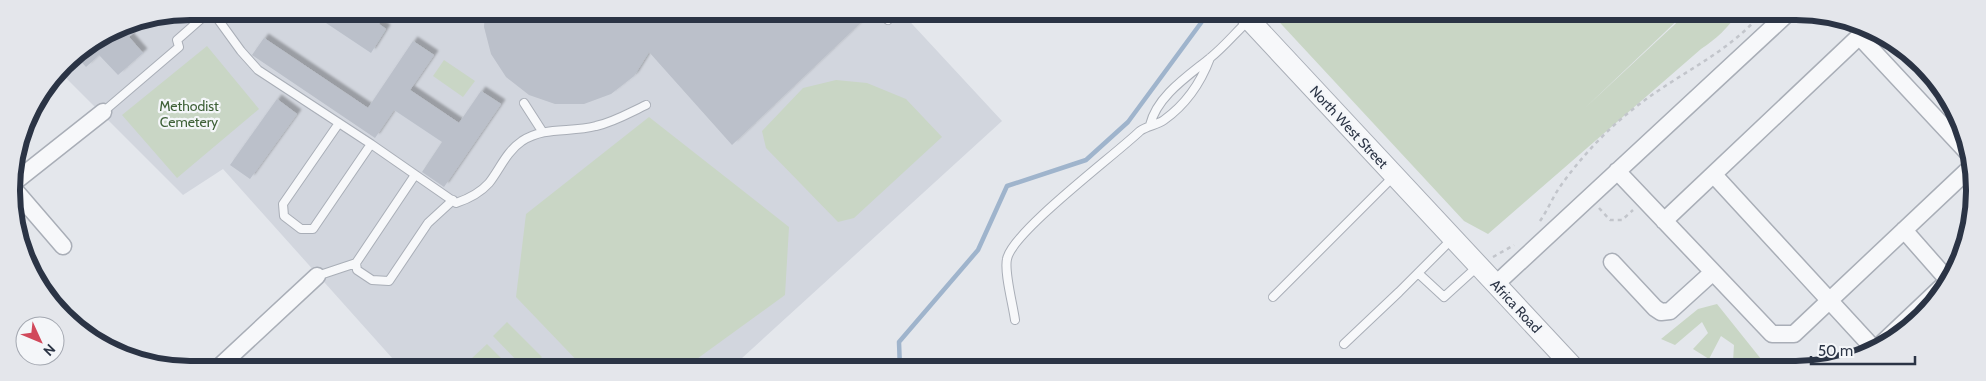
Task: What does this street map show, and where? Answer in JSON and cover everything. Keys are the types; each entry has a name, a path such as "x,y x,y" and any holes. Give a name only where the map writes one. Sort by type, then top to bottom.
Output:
{"street":[{"name":"North West Street","path":"1249,20 1455,240"},
{"path":"1496,284 1780,20"},
{"path":"1664,221 1862,34"},
{"path":"1865,36 1959,143"},
{"path":"20,178 103,112"},
{"path":"1617,171 1772,334 1794,334 1965,173"},
{"path":"1714,175 1868,344"},
{"path":"20,196 63,246"},
{"path":"1904,230 1944,274"},
{"name":"Africa Road","path":"1455,240 1485,261 1496,284 1568,361"},
{"path":"1612,262 1655,308 1662,312 1670,311 1714,272"},
{"path":"226,361 317,276"}],"lane":[{"path":"103,112 180,47 177,40 200,20"},
{"path":"218,20 258,70 371,144 456,203 471,198 488,183 505,157 522,141 542,131 578,130 597,126 615,120 646,105"},
{"path":"1150,124 1153,114 1166,98 1186,76 1210,58 1242,20"},
{"path":"1015,320 1007,258 1019,238 1140,131 1150,124 1162,121 1184,101 1200,80 1210,58"},
{"path":"524,102 542,131"},
{"path":"339,123 283,204 284,216 301,229 313,229 371,144"},
{"path":"415,175 356,263 356,270 372,280 389,281 428,223 452,200"},
{"path":"1272,297 1395,176"},
{"path":"1344,344 1455,240"},
{"path":"1418,273 1444,297 1485,261"},
{"path":"317,276 356,263"}],"path":[{"path":"1537,227 1549,209 1557,191 1580,160 1608,132 1638,105 1701,65 1735,40 1755,20"},
{"path":"1599,208 1610,220 1622,220 1634,209"},
{"path":"1485,261 1519,242"}],"shaded area":[{"path":"179,20 908,20 1002,121 739,361 395,361 223,169 183,195 64,76 87,55 125,33 157,23"}],"green space":[{"path":"1277,20 1678,20 1585,108 1679,20 1733,20 1717,37 1488,234 1464,221"},
{"name":"Methodist Cemetery","path":"207,46 259,109 177,178 122,115"},
{"path":"444,60 475,81 463,97 433,76"},
{"path":"836,80 867,83 906,99 942,137 854,218 838,222 766,148 762,131 803,88"},
{"path":"649,117 789,227 785,295 694,361 577,361 516,297 526,214"},
{"path":"1717,304 1763,361 1733,361 1734,345 1721,336 1709,359 1693,349 1708,333 1702,322 1675,345 1661,339 1698,309"},
{"path":"507,322 542,357 538,361 517,361 493,336"},
{"path":"487,344 504,361 473,361 471,359"}],"building":[{"path":"322,20 382,20 379,24 386,29 371,53"},
{"path":"484,20 864,20 732,145 649,52 634,76 611,94 584,104 555,104 529,95 506,77 491,54 484,27"},
{"path":"139,28 129,37 143,53 118,75 99,55 86,67 80,60 87,55 105,43"},
{"path":"264,38 368,108 413,41 434,55 410,90 459,123 481,91 501,104 444,187 422,172 442,142 394,110 375,138 252,55"},
{"path":"277,99 297,114 250,179 230,165"}],"waterway":[{"path":"900,361 899,342 978,250 1007,186 1086,160 1128,122 1203,20"}]}
